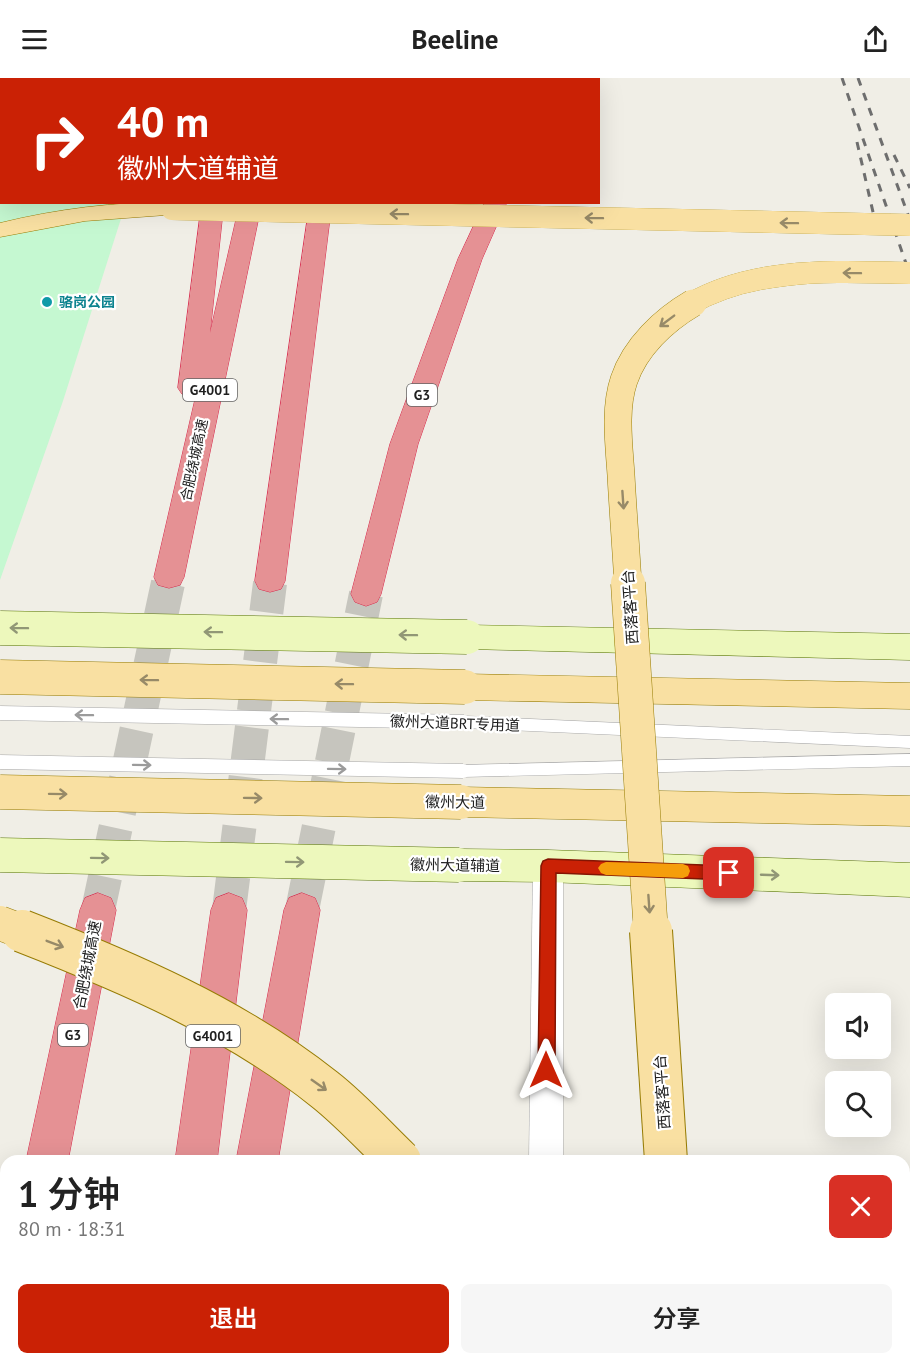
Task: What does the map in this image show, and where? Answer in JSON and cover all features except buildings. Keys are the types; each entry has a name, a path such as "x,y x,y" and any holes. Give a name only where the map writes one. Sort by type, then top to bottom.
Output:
{"highway":[{"name":"合肥绕城高速","path":"213,204 169,578 251,204"},
{"path":"270,580 321,204"},
{"name":"G3","path":"366,594 404,444 470,259 494,204"},
{"name":"合肥绕城高速","path":"48,1155 98,910"},
{"name":"G4001","path":"197,1155 229,910"},
{"path":"258,1155 302,910"}],"main road":[{"path":"0,230 72,214 137,209 910,225"},
{"name":"西落客平台","path":"666,1155 618,429 623,386 637,352 661,324 695,301 735,285 780,275 829,272 910,273"},
{"path":"0,677 910,696"},
{"name":"徽州大道","path":"0,792 462,787 910,812"},
{"path":"0,923 82,955 168,993 248,1037 325,1089 394,1155"}],"street":[{"path":"0,628 910,647"},
{"name":"徽州大道辅道","path":"0,855 548,866 910,880"},
{"path":"546,1155 548,866"}],"lane":[{"name":"徽州大道BRT专用道","path":"0,713 464,722 910,742"},
{"path":"0,762 462,787 910,760"}],"green space":[{"name":"骆岗公园","path":"0,204 126,204 63,401 0,580"}],"tunnel":[{"path":"167,585 169,577"},
{"path":"98,910 168,583"},
{"path":"229,910 270,583"},
{"path":"302,910 366,594"}],"railway":[{"path":"842,78 910,275"},
{"path":"858,78 910,220"},
{"path":"857,142 878,234"},
{"path":"894,155 910,188"}],"slow traffic":[{"path":"606,868 683,871"}],"place":[{"name":"骆岗公园","path":"47,302"}],"route":[{"path":"546,1070 548,866 729,873"}]}
